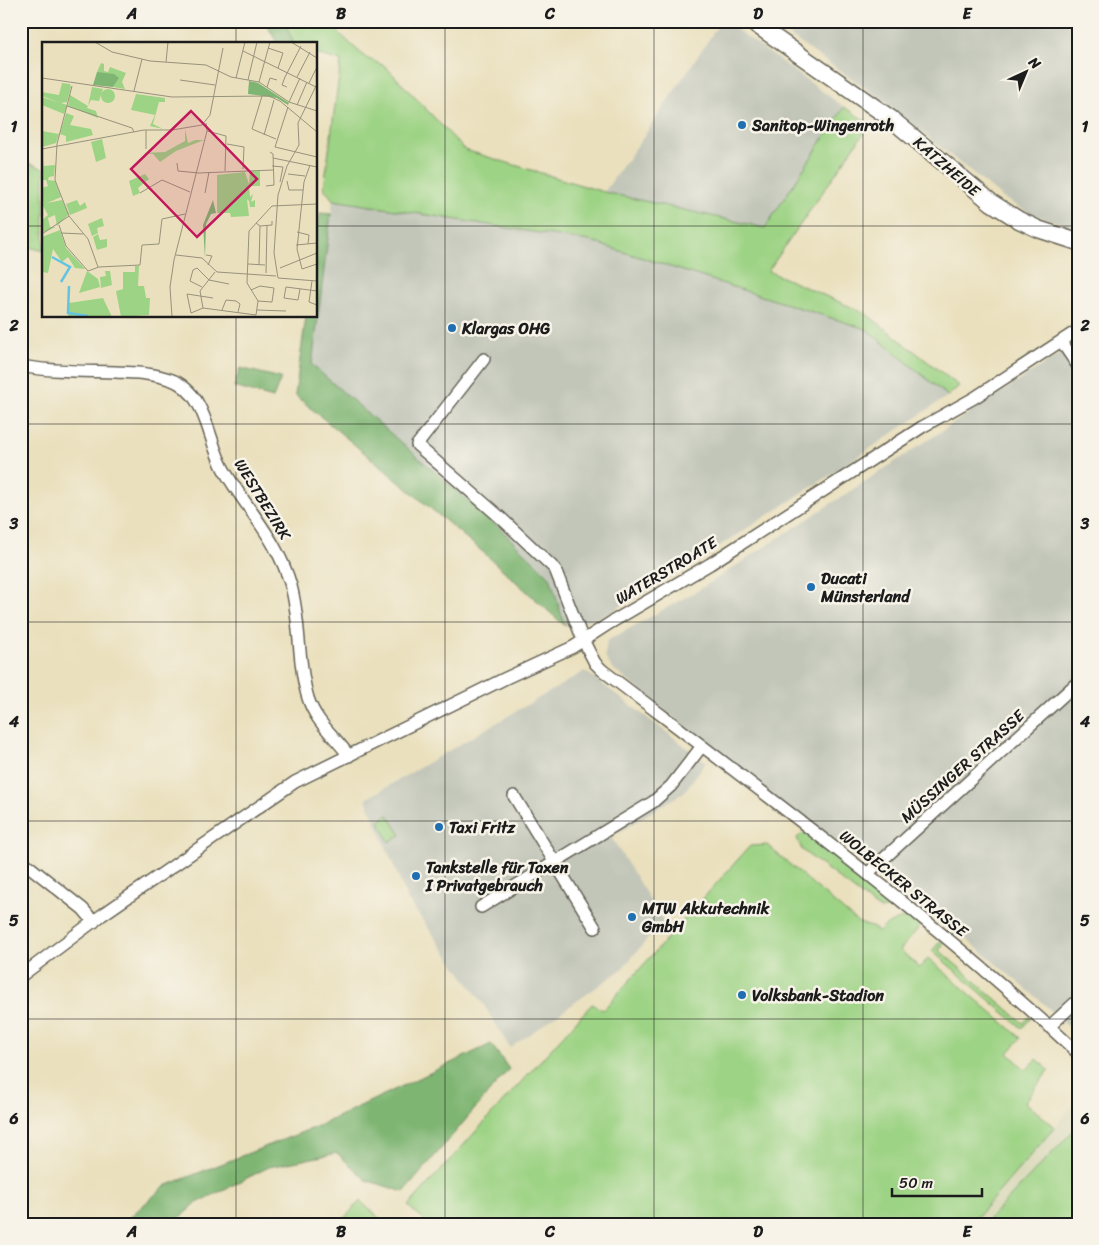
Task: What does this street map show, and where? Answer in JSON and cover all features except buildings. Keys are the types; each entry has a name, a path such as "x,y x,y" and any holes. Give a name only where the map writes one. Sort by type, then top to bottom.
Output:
{"street":[{"name":"KATZHEIDE","path":"751,21 890,118 992,204 1038,229 1078,242"},
{"name":"WATERSTROATE","path":"583,640 710,564 922,427 974,398 1078,330"},
{"path":"1061,341 1078,366"},
{"path":"21,976 94,922 282,791 308,776 506,678 563,652 583,640 555,569 501,518 417,445 484,360"},
{"name":"WESTBEZIRK","path":"21,366 147,373 173,380 196,399 204,415 223,467 265,529 286,568 292,588 308,697 323,727 349,756"},
{"name":"WOLBECKER STRASSE","path":"583,640 595,663 602,670 934,926 1078,1053"},
{"name":"MÜSSINGER STRASSE","path":"868,874 1078,682"},
{"path":"481,907 665,794 702,746"},
{"path":"514,796 595,928"},
{"path":"21,860 83,909 94,922"},
{"path":"1049,1026 1078,1000"}],"shaded area":[{"name":"Sanitop-Wingenroth","path":"721,21 725,21 844,107 766,228 604,192"},
{"path":"768,21 1078,21 1078,229 1029,213 1003,198 881,99"},
{"path":"333,200 589,241 866,329 948,396 826,478 680,571 604,616 565,626 550,577 496,525 312,365"},
{"path":"1078,342 1078,1036 1043,1003 889,875 787,809 612,668 605,654 607,641 702,588"},
{"path":"585,671 706,762 684,792 611,837 663,921 621,970 510,1048 484,1005 408,900 366,799"},
{"path":"1078,1099 1078,1224 971,1224 1055,1127"}],"green space":[{"path":"265,21 284,21 293,42 276,42"},
{"path":"284,21 326,21 366,58 385,66 465,150 604,192 765,228 844,107 870,124 768,271 865,313 959,386 948,396 866,329 589,241 333,200 324,188 341,61 318,55 318,42 293,42"},
{"path":"21,160 42,168 42,250 21,245"},
{"path":"320,213 331,214 318,317 318,226"},
{"path":"306,318 318,318 312,365 496,525 550,577 565,626 484,553 295,395"},
{"path":"240,368 281,378 273,398 234,387"},
{"path":"388,815 401,835 389,842 379,821"},
{"path":"802,833 808,835 889,897 891,905 889,908 881,910 876,907 802,850 797,838"},
{"path":"767,845 857,922 874,928 879,932 892,922 904,918 914,919 922,924 900,950 920,968 928,958 1021,1038 1008,1053 1026,1070 1037,1059 1049,1070 1025,1102 1055,1127 971,1224 428,1224 408,1206 592,1004 603,1010 750,846"},
{"path":"941,940 944,943 939,950 1023,1023 1029,1017 1031,1018 1022,1028 932,951"},
{"path":"491,1044 509,1069 404,1192 366,1180 337,1153 269,1167 195,1204 173,1224 122,1224 165,1186 318,1126"},
{"path":"1078,1126 1078,1224 984,1224"},
{"path":"360,1201 386,1224 339,1224"}],"place":[{"name":"Sanitop-Wingenroth","path":"742,125"},
{"name":"Klargas OHG","path":"452,328"},
{"name":"Ducati Münsterland","path":"811,587"},
{"name":"Taxi Fritz","path":"439,827"},
{"name":"Tankstelle für Taxen I Privatgebrauch","path":"416,876"},
{"name":"MTW Akkutechnik GmbH","path":"632,917"},
{"name":"Volksbank-Stadion","path":"742,995"}]}
